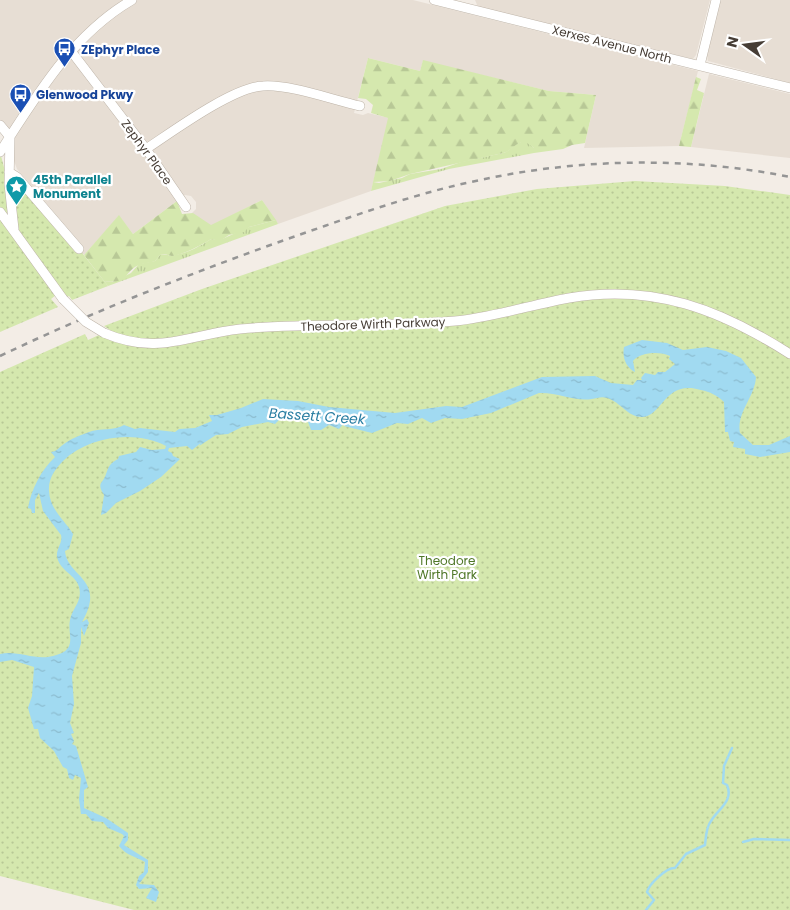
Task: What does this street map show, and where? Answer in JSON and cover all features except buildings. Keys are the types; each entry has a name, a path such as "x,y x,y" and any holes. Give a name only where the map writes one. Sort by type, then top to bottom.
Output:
{"street":[{"path":"0,152 48,79 71,51 94,29 132,0"},
{"name":"Xerxes Avenue North","path":"434,0 470,4 790,88"},
{"path":"700,65 716,0"},
{"name":"Zephyr Place","path":"71,51 146,149 186,207"},
{"path":"146,149 239,92 261,86 280,87 360,106"},
{"path":"0,125 10,136 9,172 14,230 0,224"},
{"path":"0,135 10,136"},
{"path":"9,172 17,177 79,249"},
{"name":"Theodore Wirth Parkway","path":"0,212 64,298 86,322 104,333 132,343 157,345 239,330 454,321 571,297 625,294 674,301 718,314 745,327 790,354"}],"shaded area":[{"path":"0,0 413,0 698,71 679,146 584,148 596,95 549,91 423,61 420,71 368,58 354,113 363,115 368,113 389,118 371,191 278,224 262,200 211,226 191,214 196,209 196,202 191,196 185,195 133,234 119,216 84,255 79,249 83,246 17,169 0,123"},
{"path":"475,0 710,0 696,55 693,59 478,7"},
{"path":"721,0 790,0 790,83 708,61 707,56"},
{"path":"709,74 790,94 790,158 691,147"}],"green space":[{"path":"368,58 420,71 423,60 549,91 596,95 585,143 563,149 534,153 534,148 524,142 503,153 410,174 390,181 373,182 388,118 371,113 373,105 366,99 358,98"},
{"path":"696,77 701,79 697,90 704,93 691,147 679,146"},
{"path":"521,142 528,142 534,148 534,153 449,169 371,191 373,182 379,183 402,178 410,174 441,169 461,162 503,153"},
{"path":"0,152 5,171 51,221 75,252 79,249 108,286 72,300 69,296 60,300 56,295 51,299 58,307 0,332"},
{"name":"Theodore Wirth Park","path":"635,181 725,186 790,195 790,910 134,910 0,876 0,372 85,334 88,340 110,330 104,326 202,289 445,206 537,189"},
{"path":"262,200 276,220 249,227 244,232 229,235 220,241 211,239 198,247 180,254 172,256 160,255 155,261 135,267 118,281 104,281 84,255 119,215 133,234 177,201 182,214 193,213 211,225"},
{"path":"276,220 278,224 108,286 104,281 113,282 131,273 139,264 155,261 160,255 184,253 211,239 220,240 249,227"}],"water":[{"name":"Bassett Creek","path":"642,340 667,343 683,350 707,347 726,351 741,358 756,377 753,391 739,426 740,433 753,445 769,445 790,436 790,452 760,457 745,454 745,449 733,447 734,442 730,441 728,432 725,432 724,402 719,397 710,393 689,388 680,389 672,393 650,415 643,417 633,415 605,397 586,400 539,393 491,413 462,419 445,418 431,423 422,418 408,424 397,423 372,433 344,426 344,423 339,429 329,425 321,430 311,430 308,422 297,418 279,420 275,424 268,422 242,427 228,434 216,435 192,450 187,446 169,448 168,451 173,456 180,459 161,477 140,491 116,503 106,513 101,515 104,495 100,485 111,463 118,459 119,456 136,452 140,447 152,450 165,449 166,446 140,438 113,438 86,446 60,464 50,482 50,498 55,509 73,534 69,549 65,551 67,560 84,580 90,596 89,608 82,622 87,619 89,623 84,636 81,627 81,643 72,676 74,704 70,723 74,733 71,734 74,741 72,744 76,746 88,787 84,790 84,808 106,818 128,833 128,840 124,845 148,860 148,872 139,884 154,885 159,892 156,902 146,898 152,888 139,889 136,885 139,876 144,872 145,862 128,854 119,846 124,836 122,834 108,828 103,822 92,821 86,814 81,814 79,799 81,778 75,775 73,780 69,778 67,769 63,767 54,751 40,738 38,729 34,729 28,708 32,696 34,667 12,660 0,662 0,654 7,653 40,657 53,656 66,650 70,642 69,626 71,616 80,596 79,587 75,579 59,562 57,554 61,535 43,511 39,493 35,500 35,513 32,513 31,509 28,508 37,481 55,457 51,452 57,450 69,440 89,432 124,425 135,429 175,432 179,429 195,428 212,421 209,415 217,415 241,408 263,399 298,401 329,407 395,413 446,406 462,407 542,377 595,376 611,383 633,385 637,380 642,380 641,378 645,373 655,375 658,372 665,372 675,364 669,359 670,356 661,353 650,353 636,358 633,361 635,372 632,370 624,358 624,347"}],"waterway":[{"path":"646,910 654,900 647,892 655,881 663,873 675,868 686,854 705,845 709,823 727,800 729,791 727,785 723,783 724,766 732,748"},
{"path":"743,842 754,839 790,840"}],"railway":[{"path":"0,356 102,310 171,282 380,207 458,185 522,172 560,167 638,163 714,166 753,170 790,177"}],"place":[{"name":"ZEphyr Place","path":"65,68"},
{"name":"Glenwood Pkwy","path":"20,113"},
{"name":"45th Parallel Monument","path":"17,205"}]}
